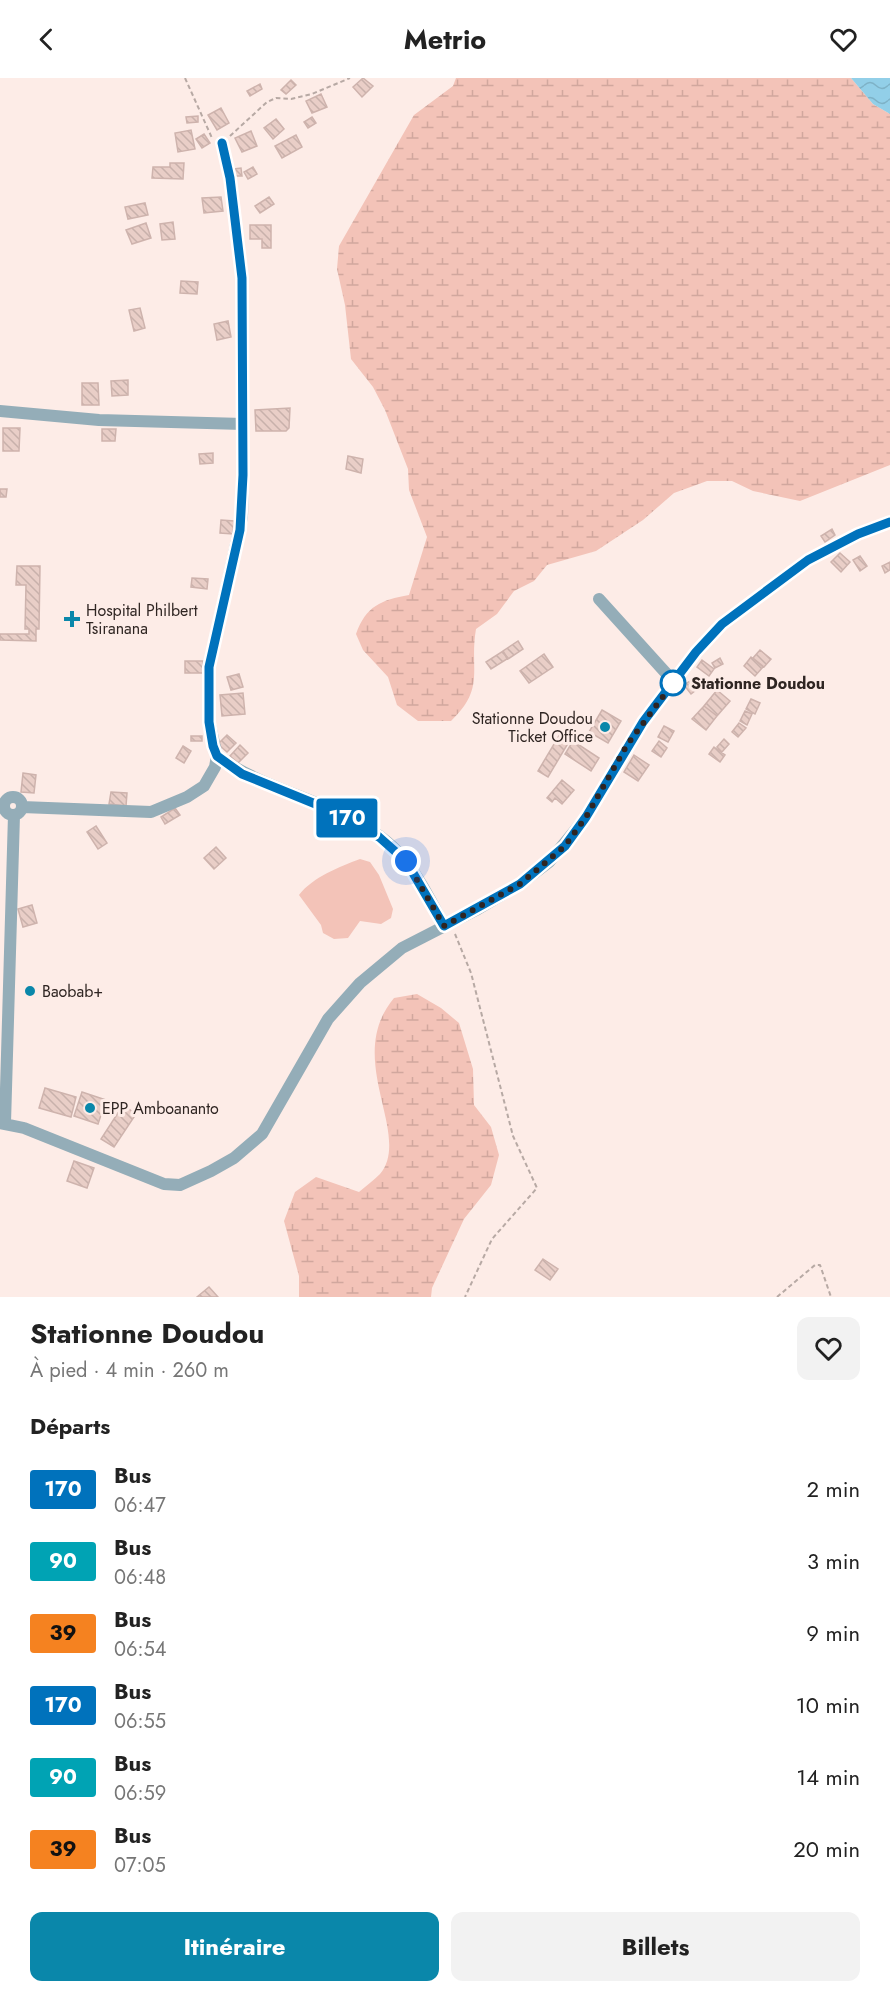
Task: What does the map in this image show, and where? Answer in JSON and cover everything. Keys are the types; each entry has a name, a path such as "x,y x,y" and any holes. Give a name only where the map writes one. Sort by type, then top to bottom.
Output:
{"street":[{"path":"222,143 230,178 242,278 243,424 242,517 209,667 209,722 217,756 211,777 204,786 187,797 151,812 11,812 3,1123 164,1184 180,1185 234,1158 262,1134 328,1019 360,982 402,948 520,884 565,846 586,817 627,745 709,636 729,618 808,560 858,534 890,522"},
{"path":"0,411 99,420 243,424"},
{"path":"599,599 674,682"},
{"path":"217,756 242,774 340,814 379,837 406,861 447,925"}],"path":[{"path":"185,78 214,144 222,143 267,102 276,98 291,99 312,94 350,78"},
{"path":"447,925 471,973 513,1136 537,1188 492,1239 465,1297"},
{"path":"777,1297 815,1265 820,1265 824,1270 831,1297"}],"green space":[{"path":"456,78 851,78 873,104 890,114 890,465 800,501 753,491 732,481 707,481 674,493 643,520 596,551 547,565 534,581 514,591 497,614 476,629 474,678 469,698 462,709 451,721 418,721 397,705 388,677 363,650 356,634 365,617 376,606 390,599 409,595 427,537 409,490 408,469 385,410 373,387 351,359 345,305 337,269 339,246 414,115 453,86"},
{"path":"360,859 370,862 379,875 393,909 391,918 381,924 360,921 348,938 334,939 323,933 321,925 299,895 319,878"},
{"path":"417,994 441,1008 459,1023 473,1069 474,1105 491,1127 499,1155 491,1185 464,1219 432,1288 431,1297 299,1297 299,1276 284,1221 295,1192 316,1177 359,1192 380,1174 388,1157 389,1138 376,1070 375,1046 380,1021 394,998"}],"water":[{"path":"851,78 890,78 890,114 873,104"}],"building":[{"path":"363,78 373,86 362,97 353,87"},
{"path":"291,80 296,85 286,94 281,90"},
{"path":"260,84 262,89 250,96 247,91"},
{"path":"321,94 327,107 312,113 306,101"},
{"path":"221,108 229,123 217,130 208,115"},
{"path":"198,116 198,122 187,123 186,117"},
{"path":"312,117 316,123 308,128 304,122"},
{"path":"276,119 284,129 273,139 264,128"},
{"path":"191,130 195,149 178,152 175,133"},
{"path":"251,131 257,146 242,152 235,138"},
{"path":"204,134 210,143 202,148 196,139"},
{"path":"296,135 302,147 282,158 275,146"},
{"path":"170,163 184,163 183,179 152,178 153,167 170,167"},
{"path":"253,167 257,174 248,179 244,172"},
{"path":"241,168 242,176 235,176 234,169"},
{"path":"221,197 223,211 204,213 202,198"},
{"path":"269,197 274,204 260,213 255,206"},
{"path":"145,203 148,215 128,219 125,207"},
{"path":"173,222 175,239 162,240 160,224"},
{"path":"146,223 151,238 132,244 126,230"},
{"path":"250,225 271,225 271,248 262,248 262,239 250,239"},
{"path":"181,281 198,282 197,294 180,293"},
{"path":"140,308 145,328 134,331 129,310"},
{"path":"228,321 231,337 217,340 214,324"},
{"path":"128,380 128,395 112,396 111,381"},
{"path":"82,383 98,383 99,405 82,405"},
{"path":"290,408 289,428 286,431 256,431 255,410"},
{"path":"3,428 20,428 19,451 3,451"},
{"path":"102,429 116,429 115,441 102,441"},
{"path":"213,453 213,463 200,464 199,454"},
{"path":"348,456 363,459 361,473 346,469"},
{"path":"0,489 7,489 6,497 0,497"},
{"path":"221,520 234,521 233,534 220,533"},
{"path":"832,529 835,535 825,542 821,536"},
{"path":"840,553 850,562 841,572 831,562"},
{"path":"860,556 867,566 860,571 853,560"},
{"path":"890,562 890,570 885,573 882,566"},
{"path":"17,566 40,566 39,629 36,629 36,641 0,640 0,634 29,634 29,629 25,629 26,585 16,585"},
{"path":"192,578 208,579 207,589 191,587"},
{"path":"518,641 523,649 508,659 503,651"},
{"path":"760,650 771,659 764,667 753,658"},
{"path":"503,651 507,659 491,669 486,662"},
{"path":"544,654 553,667 529,683 520,671"},
{"path":"751,657 763,667 755,676 744,666"},
{"path":"720,658 723,664 715,668 712,663"},
{"path":"702,660 714,669 709,676 697,667"},
{"path":"185,661 203,661 203,673 185,673"},
{"path":"239,674 243,687 231,690 227,677"},
{"path":"690,681 696,690 691,694 684,685"},
{"path":"717,690 730,701 717,716 704,706"},
{"path":"243,693 245,714 222,716 220,695"},
{"path":"751,699 760,703 755,714 746,709"},
{"path":"704,706 717,716 706,730 692,719"},
{"name":"Stationne Doudou Ticket Office","path":"602,710 621,721 608,743 589,732"},
{"path":"745,711 752,714 747,725 740,721"},
{"path":"739,723 746,728 738,737 732,732"},
{"path":"664,726 674,731 668,742 658,737"},
{"path":"560,734 570,740 548,777 538,771"},
{"path":"227,735 236,743 227,752 218,744"},
{"path":"191,736 202,736 202,741 191,741"},
{"path":"724,739 729,744 722,752 717,747"},
{"path":"573,741 599,758 591,771 565,754"},
{"path":"659,741 667,748 661,757 652,751"},
{"path":"240,745 248,753 238,763 230,756"},
{"path":"183,746 191,751 184,763 176,758"},
{"path":"714,747 725,755 720,762 709,754"},
{"path":"634,755 649,765 638,781 624,772"},
{"path":"23,773 36,775 34,793 21,792"},
{"path":"562,780 574,790 562,804 555,798 552,802 547,798"},
{"path":"111,792 127,793 126,806 109,804"},
{"path":"175,808 180,815 165,824 161,817"},
{"path":"96,826 107,843 98,849 87,832"},
{"path":"216,847 226,858 214,869 204,858"},
{"path":"32,905 37,923 23,927 18,909"},
{"path":"45,1088 76,1097 71,1117 39,1108"},
{"name":"EPP Amboananto","path":"82,1092 106,1100 98,1124 74,1116"},
{"path":"123,1105 136,1114 114,1147 101,1139"},
{"path":"74,1161 94,1168 87,1188 67,1181"},
{"path":"543,1259 558,1269 550,1280 535,1270"},
{"path":"209,1287 218,1297 197,1297"}],"bus line":[{"name":"170","path":"222,143 230,178 242,278 243,475 240,530 209,667 209,722 213,746 217,756 242,774 340,814 379,837 406,861 444,926 520,884 549,862 565,846 586,817 627,745 643,722 696,652 722,624 808,560 858,534 890,522"}],"place":[{"name":"Hospital Philbert Tsiranana","path":"72,619"},
{"name":"Stationne Doudou","path":"673,683"},
{"name":"Stationne Doudou Ticket Office","path":"605,727"},
{"name":"Baobab+","path":"30,991"},
{"name":"EPP Amboananto","path":"90,1108"}],"route":[{"path":"406,861 444,926 520,884 549,862 565,846 586,817 627,745 673,683"}]}
